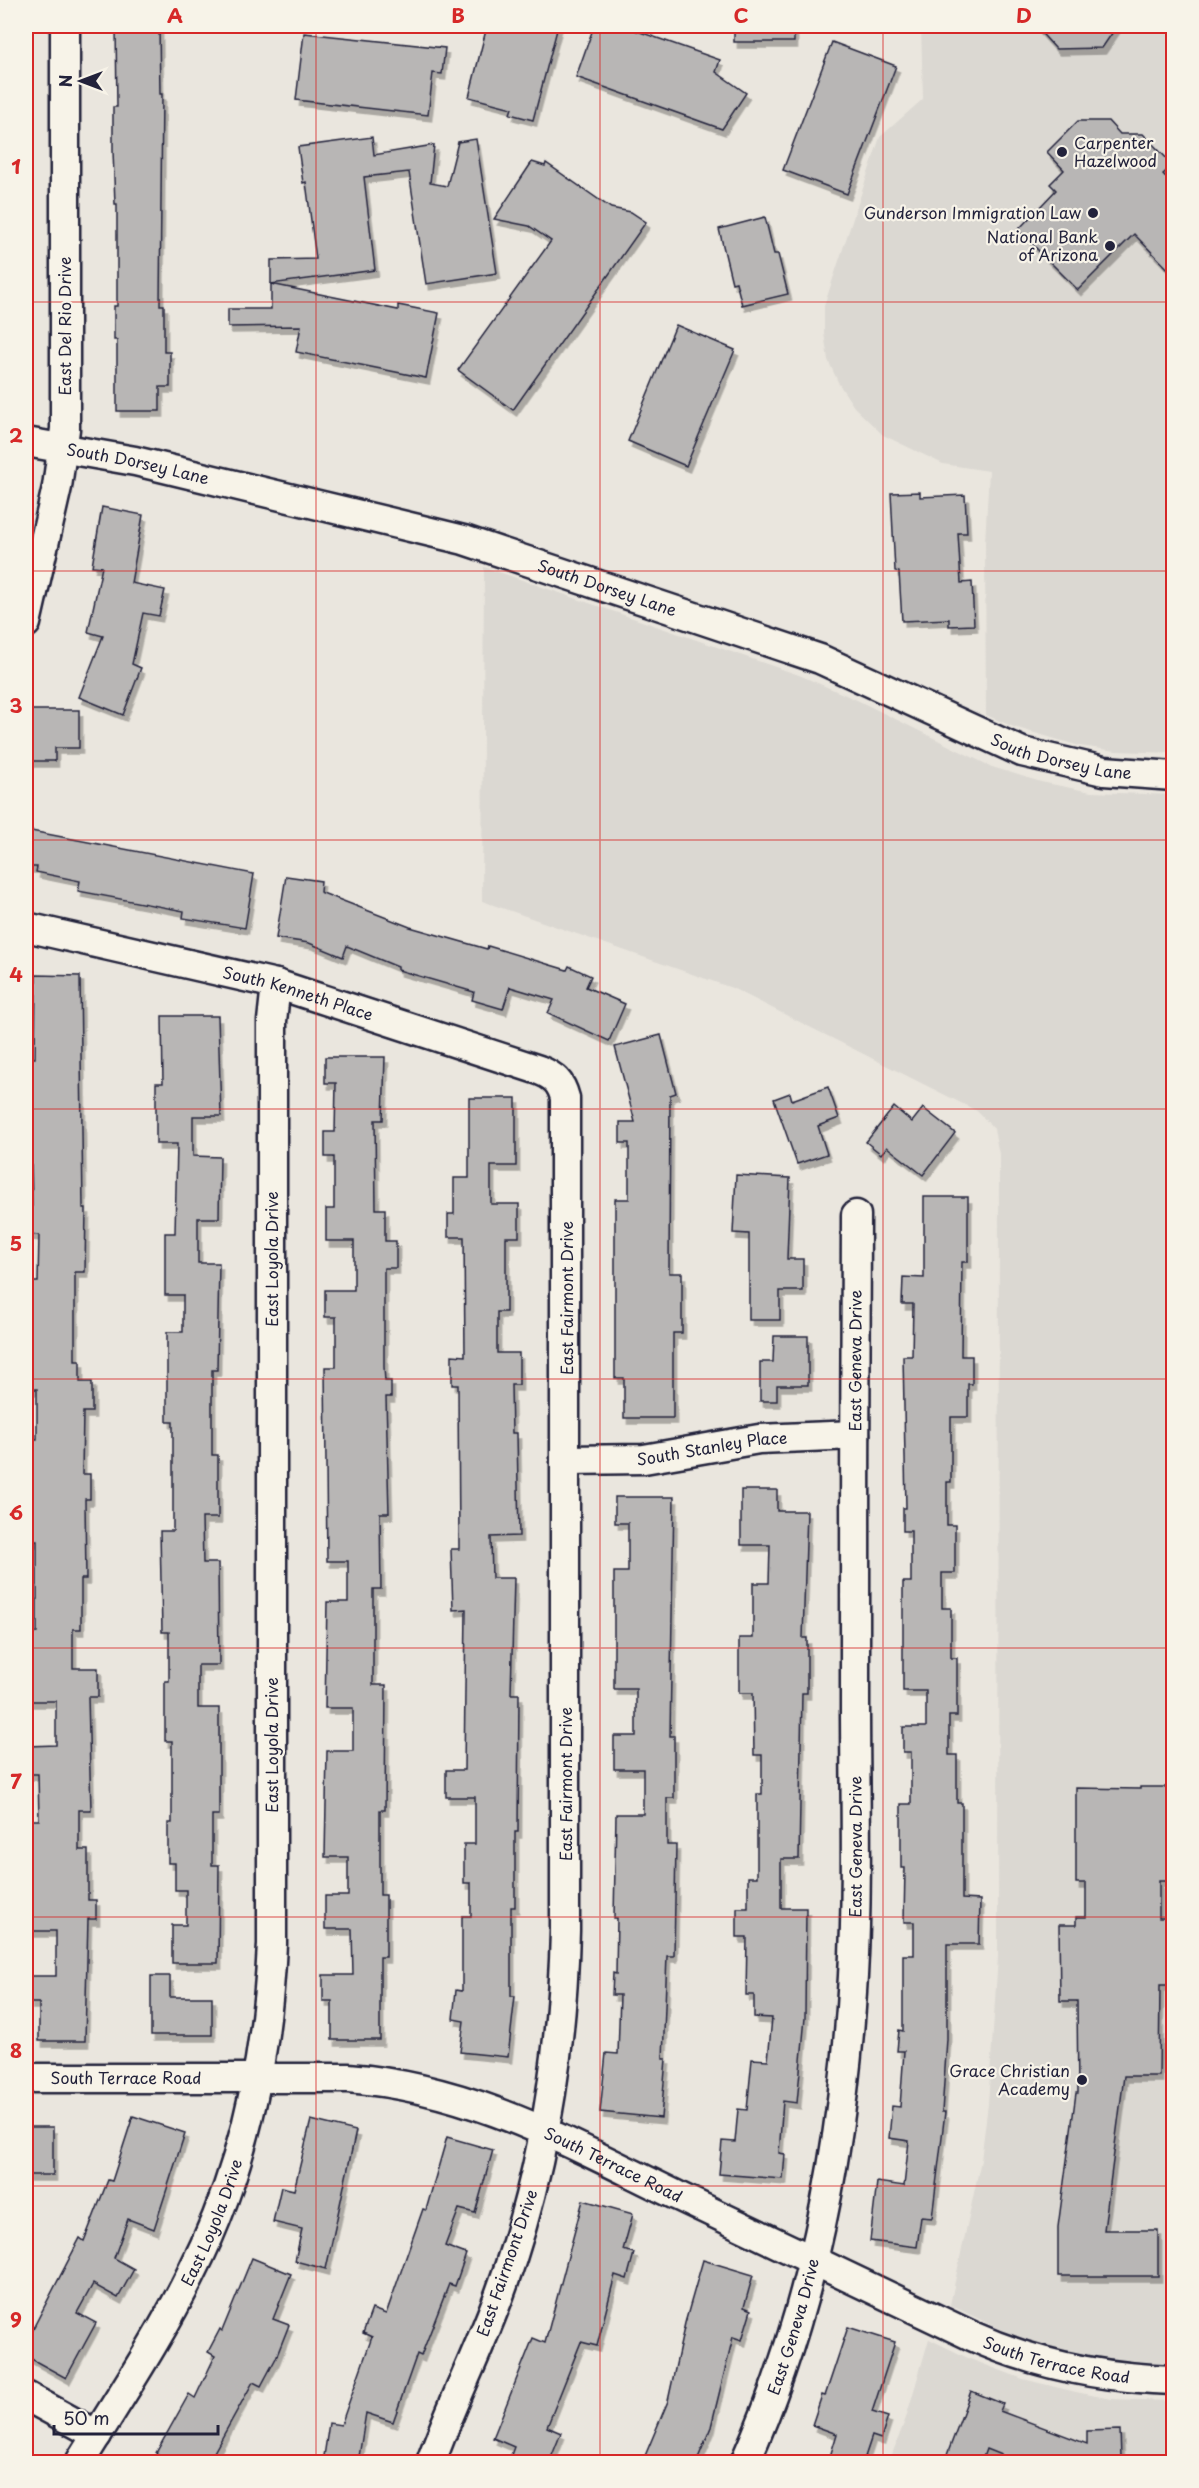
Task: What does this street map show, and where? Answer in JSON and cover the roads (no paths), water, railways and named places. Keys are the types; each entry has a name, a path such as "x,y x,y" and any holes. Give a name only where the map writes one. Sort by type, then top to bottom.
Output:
{"street":[{"name":"East Del Rio Drive","path":"26,623 63,448 65,26"},
{"name":"South Dorsey Lane","path":"26,442 135,461 464,540 820,659 1022,752 1104,771 1173,776"},
{"name":"South Kenneth Place","path":"26,927 276,984 539,1070 552,1075 561,1085"},
{"name":"East Loyola Drive","path":"80,2463 180,2296 206,2241 240,2147 257,2078 268,2009 272,1944 272,1021 276,984"},
{"name":"East Fairmont Drive","path":"431,2463 507,2271 535,2179 545,2132 560,2034 564,1984 567,1460 567,1113 561,1085"},
{"name":"East Geneva Drive","path":"745,2463 780,2371 812,2260 842,2112 853,1973 856,1215"},
{"name":"South Stanley Place","path":"567,1460 644,1459 759,1438 855,1435"},
{"name":"South Terrace Road","path":"26,2078 348,2078 407,2085 469,2101 545,2132 1010,2352 1086,2373 1173,2380"},
{"path":"26,2396 96,2435"}],"place":[{"name":"Carpenter Hazelwood","path":"1062,152"},
{"name":"Gunderson Immigration Law","path":"1093,213"},
{"name":"National Bank of Arizona","path":"1110,246"},
{"name":"Grace Christian Academy","path":"1082,2080"}]}
